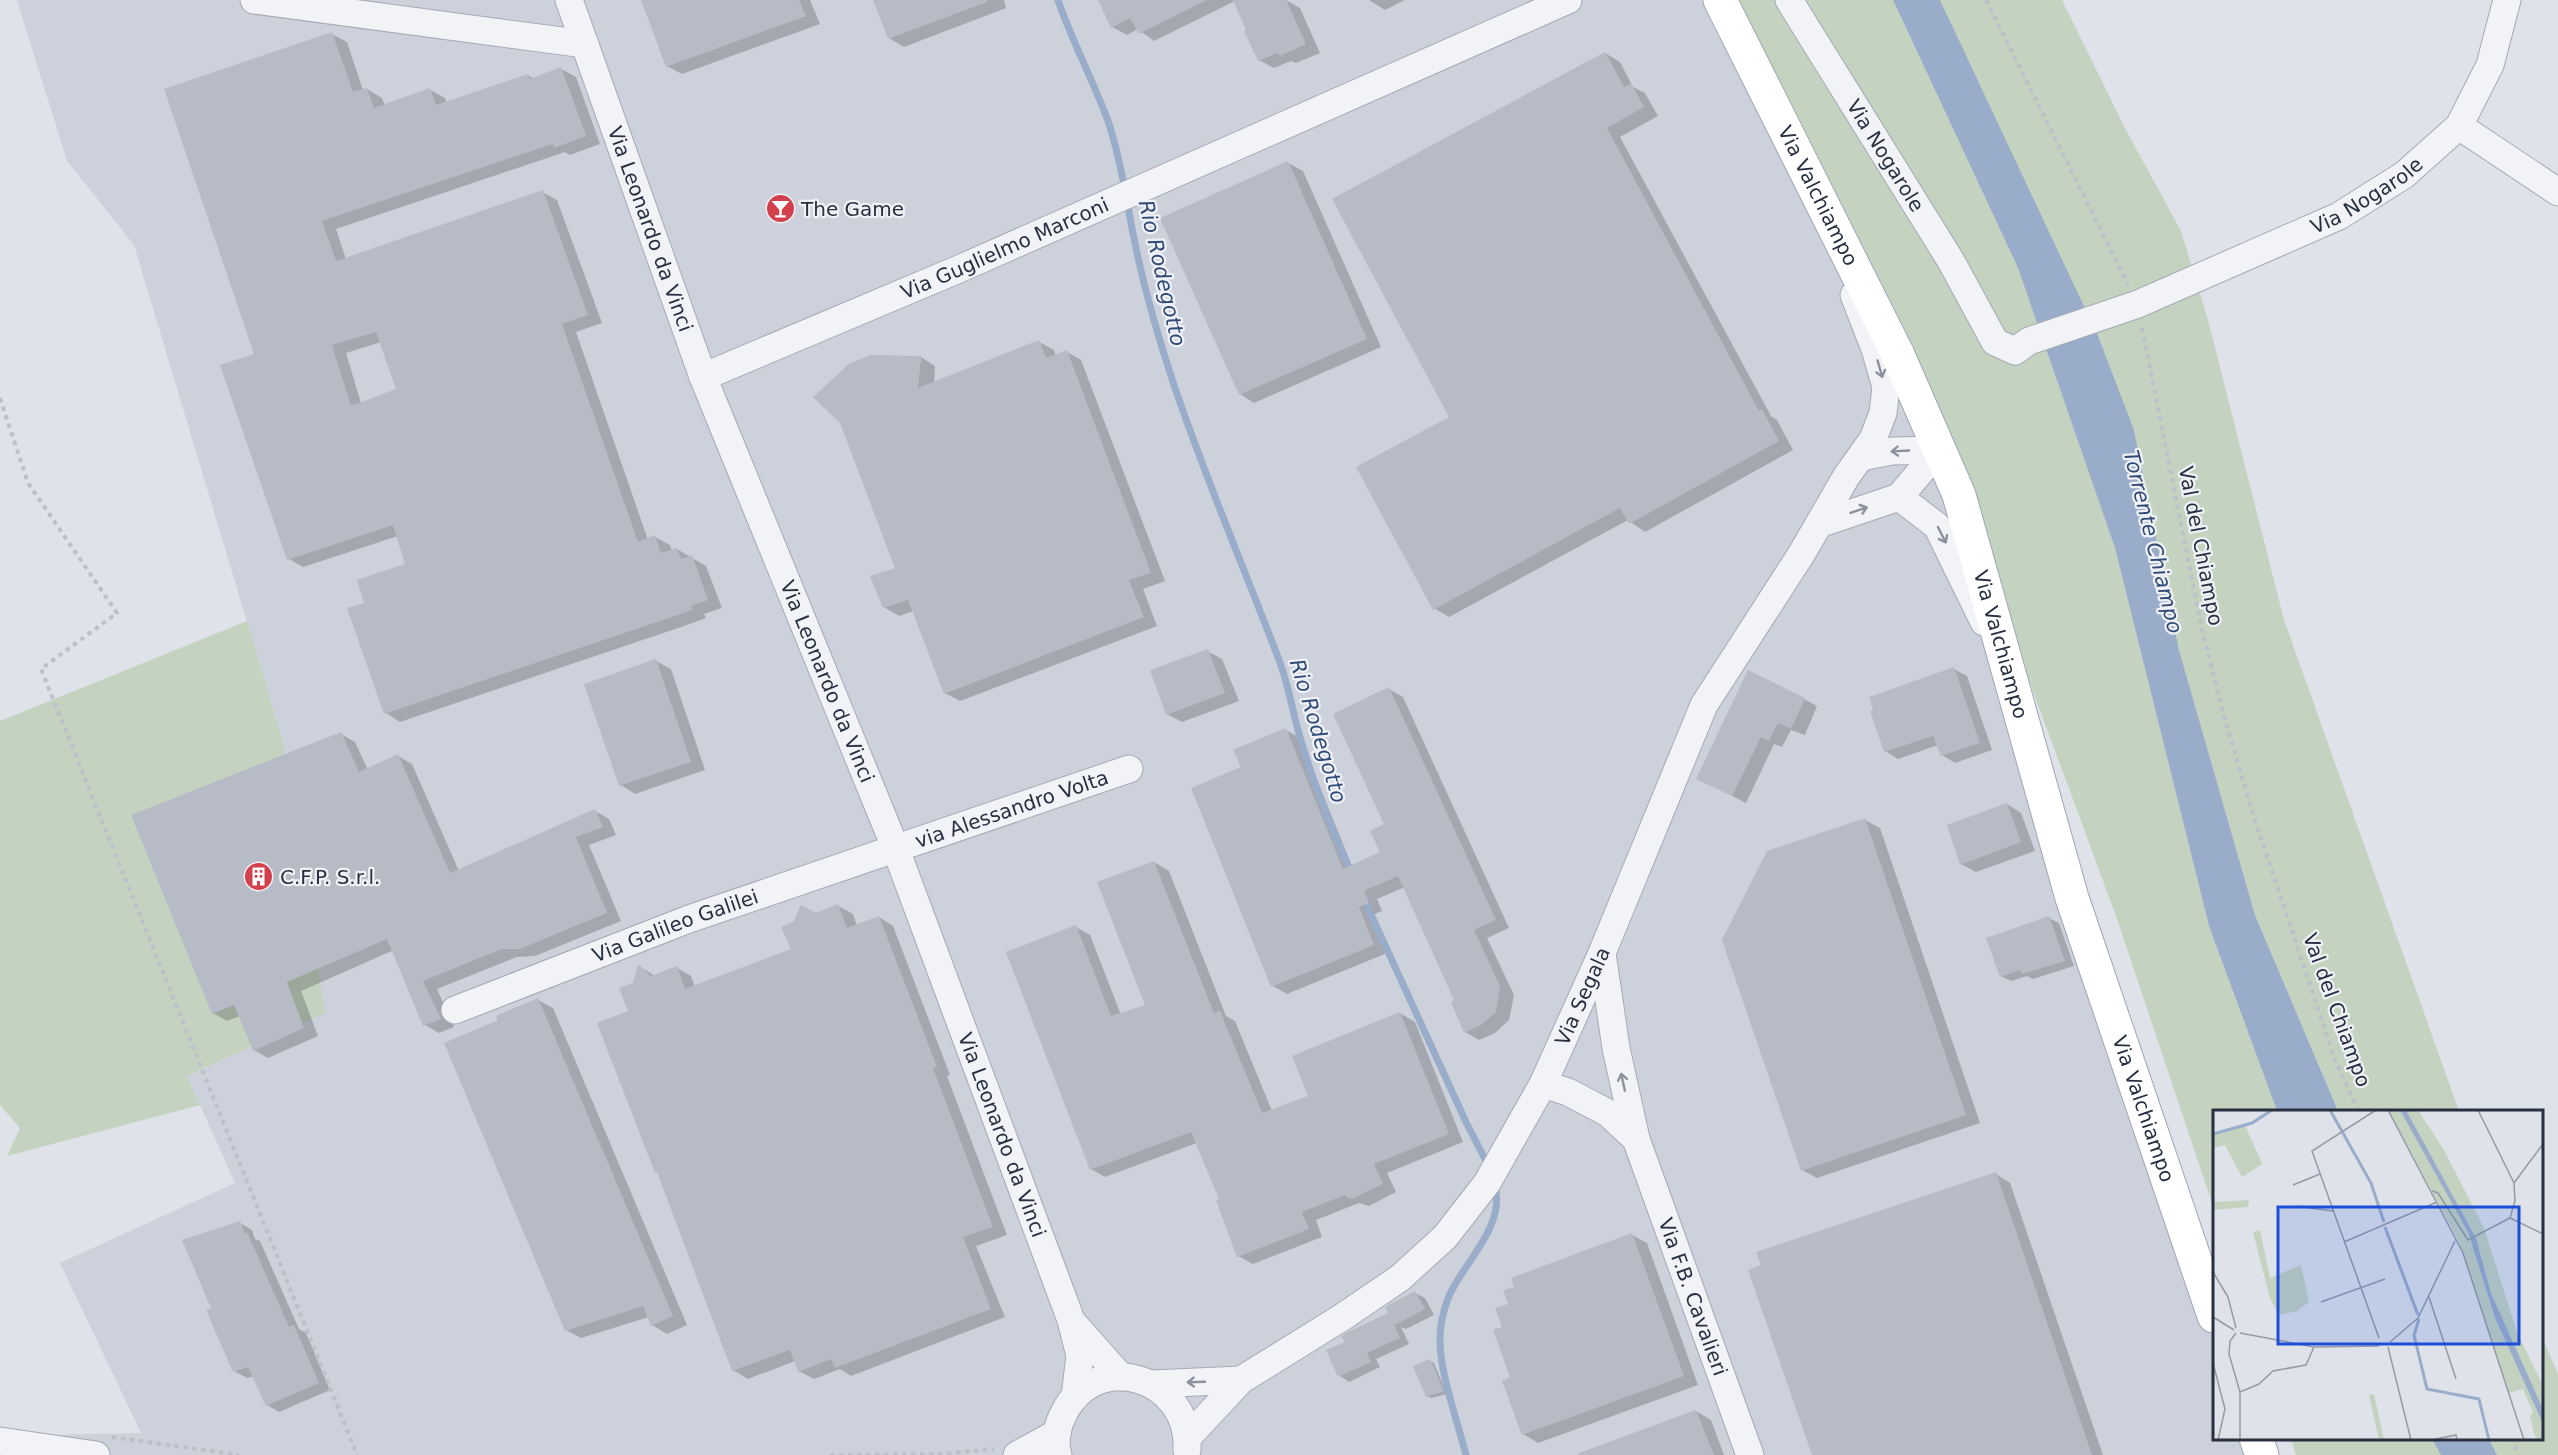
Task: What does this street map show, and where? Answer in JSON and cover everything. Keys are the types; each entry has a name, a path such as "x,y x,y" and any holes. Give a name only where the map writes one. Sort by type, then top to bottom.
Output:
{"main road":[{"name":"Via Valchiampo","path":"1720,0 1898,355 1959,495 2072,898 2213,1313"},
{"path":"2257,1440 2262,1455"}],"street":[{"path":"254,0 585,44"},
{"name":"Via Leonardo da Vinci","path":"569,0 703,377 895,847 1071,1320 1080,1356 1075,1397"},
{"name":"Via Guglielmo Marconi","path":"703,377 959,269 1569,0"},
{"name":"Via Nogarole","path":"1789,0 1951,261 1995,342 2015,351 2030,341 2138,304 2339,216 2404,175 2459,126 2490,65 2507,0"},
{"path":"2459,126 2558,192"},
{"name":"Via Segala","path":"1187,1446 1241,1380 1341,1318 1400,1278 1445,1238 1488,1183 1543,1084 1602,953 1704,705 1819,524 1846,477 1873,440 1883,413 1886,387 1875,349 1856,303 1837,233"},
{"path":"1861,457 1892,451 1939,450"},
{"path":"1819,524 1899,497 1939,450"},
{"path":"1899,497 1937,526 2010,678"},
{"name":"via Alessandro Volta","path":"895,847 1129,769"},
{"name":"Via Galileo Galilei","path":"455,1010 689,919 895,847"},
{"name":"Via F.B. Cavalieri","path":"1602,953 1616,1048 1636,1139 1750,1455"},
{"name":"Via F.B. Cavalieri","path":"1543,1084 1568,1092 1608,1113 1636,1139"},
{"name":"Via Leonardo da Vinci","path":"1071,1320 1121,1377"},
{"name":"Via Segala","path":"1007,1452 1057,1444 1063,1414 1075,1397 1088,1386 1104,1379 1121,1377 1137,1378 1152,1384 1170,1397 1182,1415 1187,1446"},
{"name":"Via Segala","path":"1152,1384 1241,1380"},
{"path":"0,1441 99,1445"}],"path":[{"name":"Val del Chiampo","path":"1986,0 2138,304 2202,630 2228,727 2256,823 2335,1060 2358,1110"},
{"path":"0,398 28,483 117,614 41,669 357,1455"},
{"path":"2512,1440 2519,1455"},
{"path":"99,1445 239,1455"},
{"path":"830,1455 1007,1452"}],"shaded area":[{"path":"17,0 1718,0 1917,378 2175,1224 2213,1340 2213,1440 2246,1440 2251,1455 0,1455 0,1436 141,1433 60,1263 235,1183 187,1076 325,1013 283,742 134,245 67,161"}],"green space":[{"path":"1718,0 1893,0 2018,268 2115,548 2209,926 2277,1110 2213,1110 2213,1206 2115,913 1917,378"},
{"path":"1940,0 2062,0 2126,130 2181,231 2208,320 2284,620 2459,1110 2338,1110 2255,915 2179,650 2134,430"},
{"path":"247,621 283,742 325,1013 187,1076 200,1105 7,1156 20,1128 0,1105 0,721"},
{"path":"2543,1339 2558,1374 2558,1455 2497,1455 2490,1440 2543,1440"},
{"path":"2291,1440 2433,1440 2441,1455 2296,1455"}],"water":[{"name":"Torrente Chiampo","path":"1893,0 1940,0 2098,336 2134,430 2179,650 2255,915 2338,1110 2277,1110 2209,926 2115,548 2018,268"},
{"path":"2433,1440 2490,1440 2497,1455 2441,1455"}],"building":[{"path":"641,0 799,0 806,16 666,67"},
{"path":"873,0 987,0 987,2 888,39"},
{"path":"1098,0 1207,0 1139,34 1130,18 1111,28"},
{"path":"1233,0 1286,0 1306,44 1280,56 1278,53 1258,61"},
{"path":"332,32 353,92 367,88 374,108 430,88 436,105 528,74 530,79 561,67 586,136 554,148 553,144 322,221 336,261 543,190 588,315 562,324 638,542 655,535 661,553 677,548 681,559 692,555 708,600 691,606 692,610 384,714 347,608 364,603 357,580 405,564 393,525 287,560 220,365 254,354 164,89","holes":["376,332 396,389 351,406 332,345"]},
{"path":"1605,52 1624,87 1631,83 1644,107 1607,128 1759,411 1762,409 1779,441 1629,524 1620,508 1433,610 1356,467 1449,417 1332,199"},
{"path":"1288,161 1367,339 1239,395 1160,218"},
{"path":"1039,340 1046,358 1067,350 1151,573 1129,580 1144,617 944,694 908,600 883,608 870,576 895,568 840,423 813,397 849,364 871,355 921,356 918,388"},
{"path":"1208,649 1225,693 1166,715 1150,670"},
{"path":"656,659 691,762 619,786 584,684"},
{"path":"1954,667 1980,743 1941,756 1933,736 1884,752 1870,711 1873,710 1869,697"},
{"path":"1748,670 1805,698 1791,729 1778,723 1769,741 1761,737 1732,796 1696,779"},
{"path":"1389,687 1496,920 1474,930 1500,986 1496,1012 1481,1025 1464,1033 1451,1002 1454,1000 1398,876 1364,891 1369,903 1359,907 1374,945 1271,987 1191,788 1241,767 1233,750 1286,728 1343,869 1380,852 1370,831 1384,824 1333,714"},
{"path":"341,732 359,772 398,754 450,873 595,809 603,827 576,837 607,913 520,949 502,949 423,981 441,1019 423,1026 387,939 287,982 304,1028 253,1051 234,1005 212,1014 131,815"},
{"path":"2007,803 2021,842 1960,865 1947,825"},
{"path":"1865,818 1966,1115 1801,1171 1722,940 1767,851"},
{"path":"1154,861 1214,1013 1220,1011 1262,1113 1308,1096 1292,1056 1400,1012 1449,1134 1374,1164 1383,1184 1354,1198 1348,1198 1345,1195 1302,1212 1309,1229 1237,1257 1216,1200 1219,1199 1191,1132 1090,1170 1006,952 1076,925 1111,1016 1145,1005 1097,882"},
{"path":"838,904 847,928 879,916 937,1067 933,1068 993,1227 963,1237 991,1309 835,1368 831,1359 798,1372 790,1350 732,1371 657,1172 655,1173 597,1023 628,1011 619,988 633,983 638,964 651,976 677,966 685,989 791,949 781,927 794,921 801,905 816,913"},
{"path":"2049,916 2065,961 2022,974 2020,970 2000,977 1986,938"},
{"path":"538,998 673,1316 651,1326 643,1306 565,1331 444,1043 498,1020 496,1016"},
{"path":"1996,1172 2092,1455 1812,1455 1748,1270 1761,1265 1756,1252"},
{"path":"240,1221 289,1327 294,1325 319,1383 266,1406 248,1367 233,1372 206,1310 211,1308 182,1240"},
{"path":"1632,1233 1684,1376 1522,1435 1502,1381 1510,1377 1493,1330 1502,1327 1495,1308 1508,1304 1503,1290 1514,1287 1511,1278"},
{"path":"1415,1291 1425,1309 1395,1325 1392,1319 1400,1338 1367,1353 1371,1362 1338,1377 1326,1350 1345,1342 1341,1336 1388,1313 1385,1307"},
{"path":"1430,1359 1444,1391 1426,1397 1413,1366"},
{"path":"1696,1410 1714,1455 1579,1455 1579,1453"}],"waterway":[{"name":"Rio Rodegotto","path":"1058,0 1108,121 1125,189"},
{"name":"Rio Rodegotto","path":"1127,200 1138,260 1171,376 1212,490 1279,660 1313,779 1352,874"},
{"name":"Rio Rodegotto","path":"1363,897 1466,1122 1489,1167"},
{"name":"Rio Rodegotto","path":"1466,1455 1446,1381 1440,1333 1449,1295 1491,1226 1497,1198 1494,1183"}],"place":[{"name":"The Game","path":"780,209"},
{"name":"C.F.P. S.r.l.","path":"259,877"}]}
